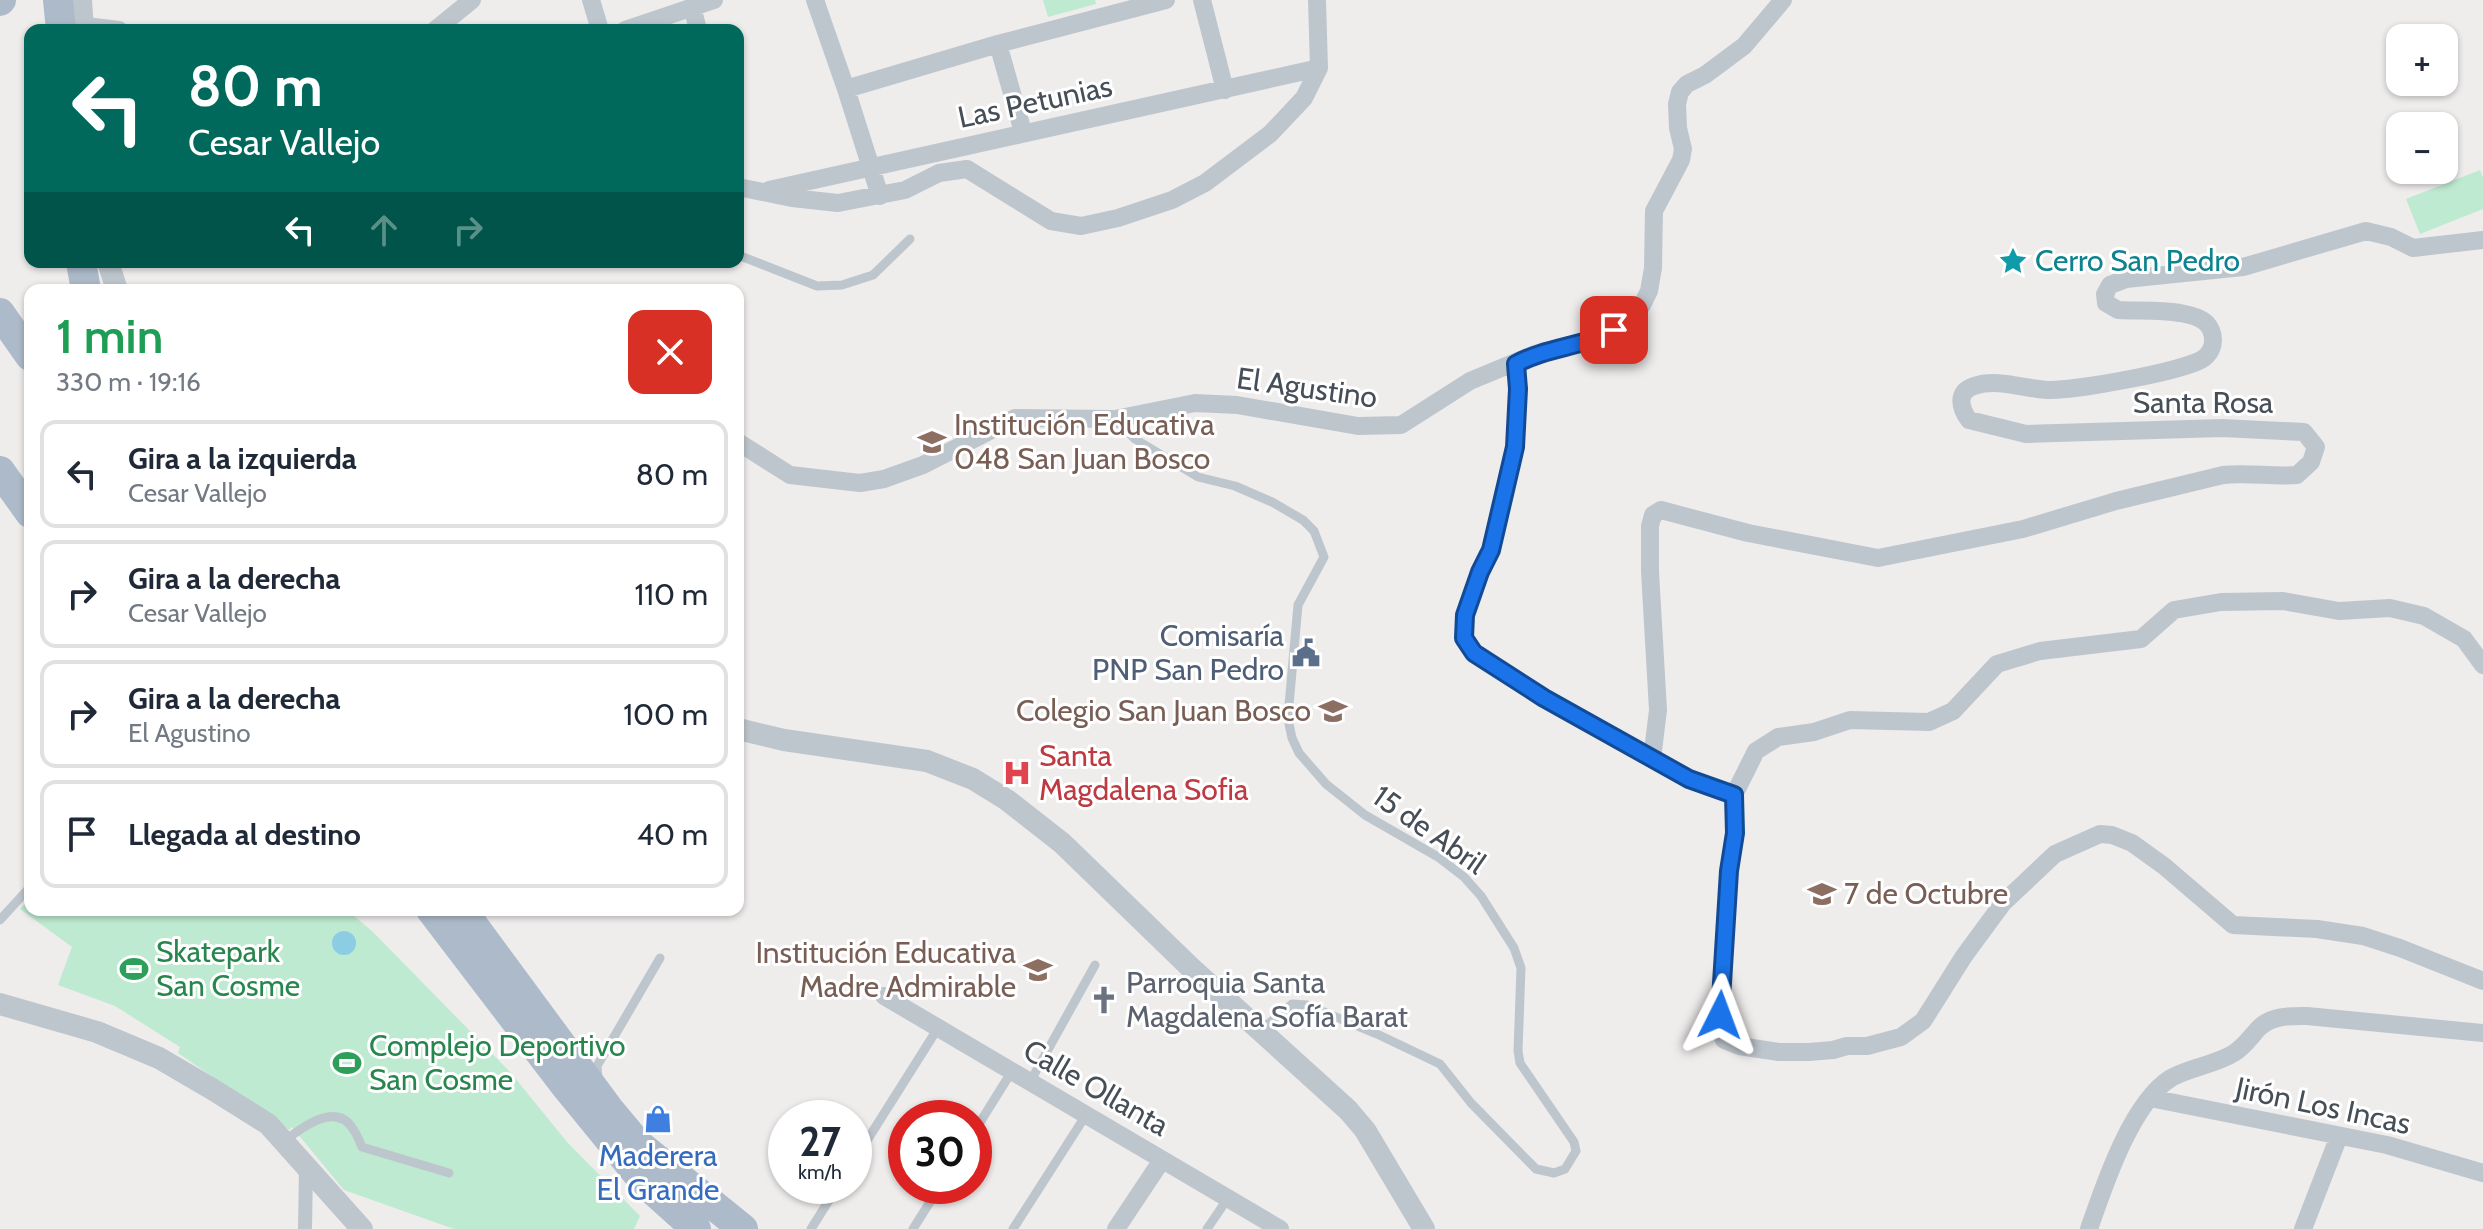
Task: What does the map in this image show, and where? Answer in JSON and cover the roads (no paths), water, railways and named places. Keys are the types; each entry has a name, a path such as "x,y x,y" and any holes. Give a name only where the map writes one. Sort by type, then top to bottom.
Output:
{"main road":[{"path":"0,313 24,347"},
{"path":"2,476 24,505"},
{"path":"436,916 564,1084 645,1183 696,1229"},
{"path":"466,916 638,1144 743,1229"}],"street":[{"path":"69,22 81,0"},
{"path":"442,24 472,0"},
{"path":"591,0 598,24"},
{"path":"642,24 714,0"},
{"path":"815,0 880,196"},
{"path":"846,89 998,44 1166,0"},
{"path":"1202,0 1225,90"},
{"path":"744,188 830,202 905,190 939,173 967,169 1051,221 1081,226 1118,218 1172,200 1205,183 1279,125 1304,98 1319,68 1317,0"},
{"name":"El Agustino","path":"744,446 790,475 860,483 884,479 923,465 1015,418 1115,419 1195,403 1237,405 1358,426 1396,427 1470,381 1535,354 1601,337 1614,330 1642,305 1649,291 1653,268 1654,211 1681,160 1683,149 1678,128 1680,92 1687,84 1705,75 1744,46 1783,0"},
{"path":"692,6 696,24"},
{"path":"998,44 1023,132"},
{"name":"Las Petunias","path":"762,192 1319,68"},
{"name":"Santa Rosa","path":"1652,759 1658,710 1650,526 1653,515 1661,510 1748,533 1878,558 2023,529 2116,501 2223,475 2297,475 2311,462 2316,447 2304,432 2222,428 2026,434 1969,420 1960,407 1961,399 1963,393 1973,386 2005,384 2049,390 2165,372 2206,357 2212,347 2212,338 2210,327 2202,320 2176,312 2110,307 2105,294 2110,285 2126,279 2243,267 2366,231 2391,237 2413,248 2483,240"},
{"path":"1516,364 1515,447 1491,550 1465,615 1464,638 1474,653 1544,698 1689,779 1734,795"},
{"path":"2483,665 2464,639 2424,616 2390,608 2339,611 2283,601 2221,602 2174,610 2141,639 2040,651 1997,664 1953,711 1929,722 1850,720 1814,732 1778,737 1756,751 1734,795 1735,833 1729,871 1719,1028 1724,1040 1739,1046 1779,1052 1833,1050 1885,1043 1912,1031 1923,1021 1964,956 2003,903 2055,854 2100,834 2132,843 2233,925 2317,929 2363,936 2483,981"},
{"path":"744,730 784,740 918,759 973,779 1007,800 1062,843 1190,967 1348,1110 1365,1130 1424,1229"},
{"name":"Calle Ollanta","path":"884,996 1280,1229"},
{"path":"0,1004 97,1032 159,1058 268,1124 362,1229"},
{"path":"2089,1229 2118,1149 2150,1098 2172,1077 2234,1053 2262,1025 2281,1016 2307,1016 2483,1033"},
{"name":"Jirón Los Incas","path":"2150,1098 2387,1145 2483,1173"},
{"path":"2303,1229 2339,1136"},
{"path":"1116,1229 1162,1160"},
{"path":"305,1229 306,1167"}],"lane":[{"path":"744,257 817,286 842,285 873,275 910,239"},
{"name":"15 de Abril","path":"1115,419 1135,439 1198,477 1235,486 1272,502 1303,520 1314,531 1324,557 1298,605 1289,705 1292,738 1299,753 1326,784 1365,815 1438,857 1464,877 1481,896 1514,948 1521,968 1520,1063 1574,1142 1576,1151 1565,1169 1554,1173 1536,1169 1471,1103 1440,1064 1307,1005 1292,1004 1261,1030"},
{"path":"0,920 24,894"},
{"path":"660,958 597,1066 597,1076 615,1107 634,1129 756,1229"},
{"path":"1030,1082 1095,965"},
{"path":"872,1132 938,1028"},
{"path":"992,1103 1012,1071"},
{"path":"1013,1229 1086,1115"},
{"path":"283,1142 320,1118 332,1117 345,1121 362,1147 449,1173"},
{"path":"1207,1229 1228,1198"},
{"path":"811,1229 827,1204"},
{"path":"913,1229 929,1204"}],"water":[{"path":"339,931 349,931 356,938 356,948 349,955 339,955 332,948 332,938"}],"place":[{"name":"Cerro San Pedro","path":"2013,261"},
{"name":"Institución Educativa 048 San Juan Bosco","path":"932,442"},
{"name":"Comisaría PNP San Pedro","path":"1306,653"},
{"name":"Colegio San Juan Bosco","path":"1333,711"},
{"name":"Santa Magdalena Sofia","path":"1017,773"},
{"name":"7 de Octubre","path":"1822,894"},
{"name":"Skatepark San Cosme","path":"134,969"},
{"name":"Institución Educativa Madre Admirable","path":"1038,970"},
{"name":"Parroquia Santa Magdalena Sofía Barat","path":"1104,1000"},
{"name":"Complejo Deportivo San Cosme","path":"347,1063"},
{"name":"Maderera El Grande","path":"658,1119"}]}
